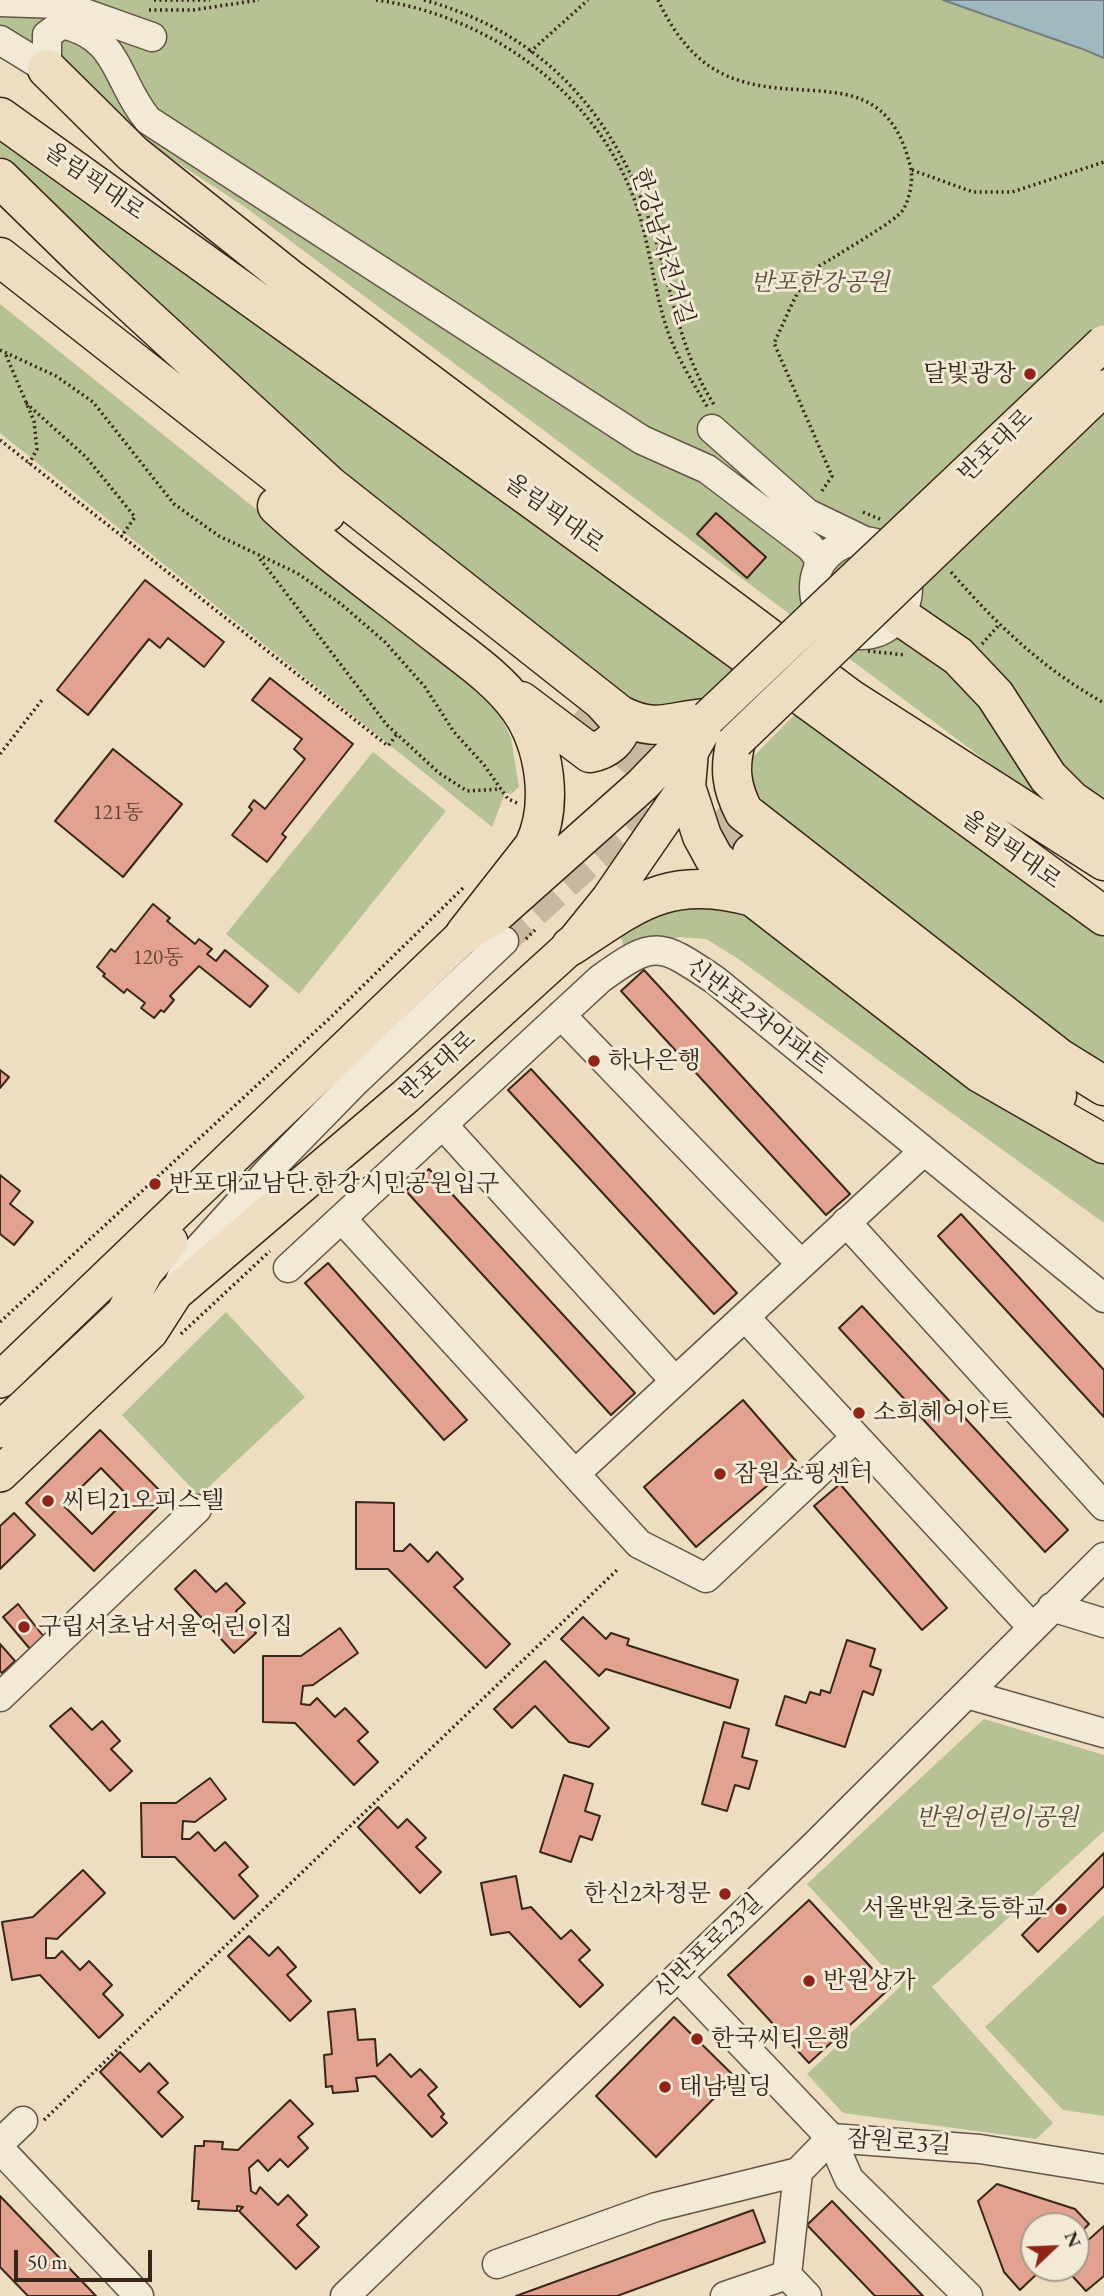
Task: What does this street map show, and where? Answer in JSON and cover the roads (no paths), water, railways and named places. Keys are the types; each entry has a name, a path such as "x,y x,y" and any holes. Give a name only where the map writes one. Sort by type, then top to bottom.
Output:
{"highway":[{"path":"47,69 133,153 291,280 849,698"},
{"name":"올림픽대로","path":"0,117 536,500 1104,916"},
{"path":"0,178 85,261 330,486 589,704 655,728 684,719 722,729"},
{"path":"0,257 171,392 589,704 623,723 620,733 601,751 590,753 279,508 171,392"},
{"path":"291,280 536,500"},
{"path":"653,588 849,698 1104,861"},
{"path":"900,615 958,656 995,695 1048,778 1071,800 1104,823"},
{"path":"466,934 534,846 544,815 544,782 536,741 520,709 500,684"},
{"path":"722,729 689,751 686,787 702,836 744,849 1104,1086"},
{"path":"722,729 731,760 731,779 744,812 744,849 753,897"},
{"path":"744,849 1104,1132"},
{"path":"571,946 623,909 676,890 718,888 753,897 980,1073 1104,1144"}],"main road":[{"name":"반포대로","path":"722,729 1104,343"},
{"name":"반포대로","path":"0,1380 466,934 495,916 633,793 722,729 1104,388"},
{"name":"반포대로","path":"0,1474 150,1332 175,1293 406,1096 571,946 609,899 686,787"},
{"path":"0,1430 124,1313 145,1272 195,1211 206,1183"},
{"path":"124,1313 175,1293"}],"street":[{"path":"0,2 60,4 152,37"},
{"path":"47,69 47,35 53,29 62,24 92,33 111,52 129,93 148,120 642,440 707,469 810,547 819,558 815,597 820,611 839,630 852,635 879,632 900,615 906,604 908,590 903,565 890,550 807,513 713,416"},
{"path":"0,40 47,69"},
{"path":"818,568 829,553 846,543 865,541"},
{"name":"반포대로","path":"356,1082 505,941"},
{"name":"신반포2차아파트","path":"288,1268 343,1220 600,979 627,959 652,949 676,954 715,980 1104,1298"},
{"path":"561,1015 801,1264"},
{"path":"246,1146 276,1133 356,1082"},
{"path":"175,1293 189,1259 356,1082"},
{"path":"443,1125 675,1381"},
{"path":"576,1474 924,1151"},
{"path":"343,1220 639,1544 705,1578 856,1437"},
{"path":"846,1222 1104,1506"},
{"path":"745,1317 1031,1626"},
{"path":"0,1697 197,1509"},
{"name":"신반포로23길","path":"345,2296 678,1977 967,1694 1031,1626 1104,1557"},
{"path":"1052,1607 1104,1623"},
{"path":"967,1694 1104,1733"},
{"name":"잠원로3길","path":"678,1977 831,2138 980,2149 1104,2169"},
{"path":"10,2135 139,2296"},
{"path":"497,2264 656,2207 798,2172 831,2138 849,2179 968,2296"},
{"path":"798,2172 787,2275 807,2296"},
{"path":"725,2296 787,2275"}],"water":[{"path":"943,0 1104,0 1104,58 1085,50"}],"tunnel":[{"path":"726,728 788,664"},
{"path":"578,710 752,853"},
{"path":"504,941 640,818 681,775"}],"place":[{"name":"달빛광장","path":"1030,374"},
{"name":"하나은행","path":"594,1061"},
{"name":"반포대교남단.한강시민공원입구","path":"155,1184"},
{"name":"소희헤어아트","path":"859,1413"},
{"name":"잠원쇼핑센터","path":"720,1474"},
{"name":"씨티21오피스텔","path":"48,1501"},
{"name":"구립서초남서울어린이집","path":"24,1627"},
{"name":"한신2차정문","path":"725,1894"},
{"name":"서울반원초등학교","path":"1061,1909"},
{"name":"반원상가","path":"809,1981"},
{"name":"한국씨티은행","path":"697,2039"},
{"name":"태남빌딩","path":"665,2087"}],"park label":[{"name":"반포한강공원","path":"820,283"},
{"name":"반원어린이공원","path":"997,1818"}]}
